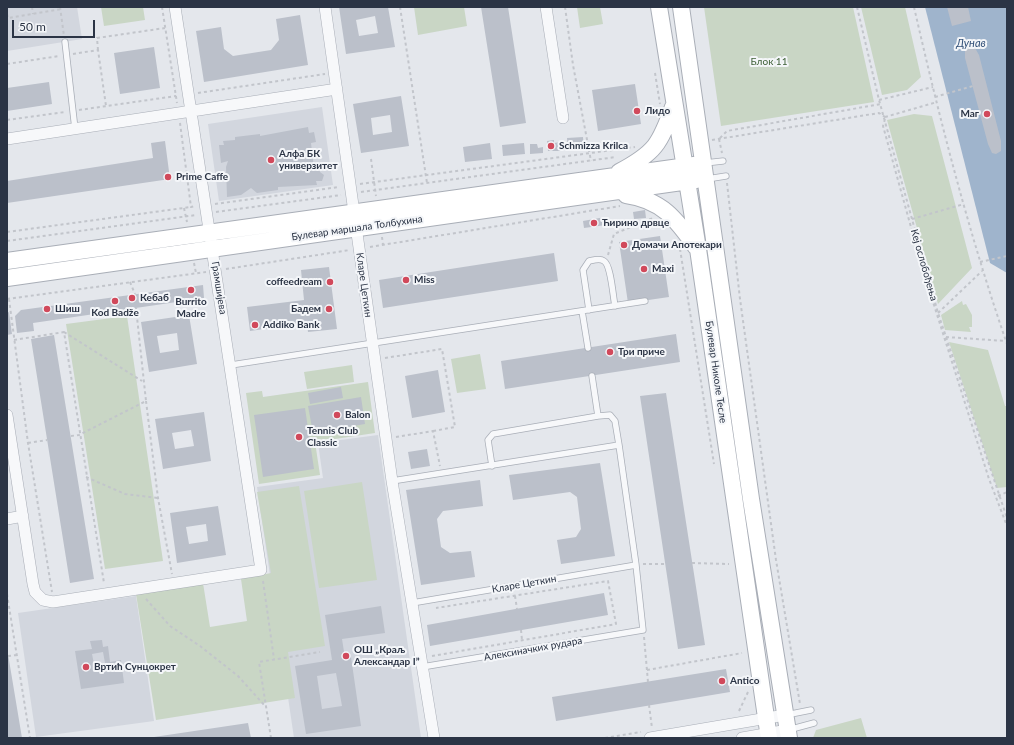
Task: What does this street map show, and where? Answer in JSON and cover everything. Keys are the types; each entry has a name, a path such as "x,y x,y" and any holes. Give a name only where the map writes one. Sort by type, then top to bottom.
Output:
{"main road":[{"name":"Булевар Николе Тесле","path":"659,7 667,106 685,174 698,249 768,730"},
{"name":"Булевар Николе Тесле","path":"681,7 751,499 791,724"},
{"path":"610,177 637,162 654,149 664,134 667,106"},
{"name":"Булевар маршала Толбухина","path":"7,261 210,233 355,220 611,193 685,174 705,171"},
{"name":"Булевар маршала Толбухина","path":"7,278 213,250 355,220 378,209 610,177 685,174"},
{"path":"611,193 643,197 661,207 677,221 698,249"}],"street":[{"name":"Грамшијева","path":"175,7 231,365 261,570"},
{"name":"Кларе Цеткин","path":"325,7 392,481 412,603 424,662 434,738"},
{"path":"546,7 563,118"},
{"path":"7,139 337,89"},
{"path":"7,415 35,592 43,600 54,602 261,570"},
{"path":"7,519 23,516"},
{"path":"651,734 738,724 768,730"},
{"path":"742,738 791,724"}],"lane":[{"path":"65,42 75,129"},
{"path":"705,171 723,161"},
{"path":"705,171 726,176"},
{"path":"589,310 584,266 589,261 599,259 606,262 615,306"},
{"path":"231,365 645,302"},
{"path":"582,311 588,348"},
{"path":"592,376 598,416"},
{"path":"492,466 488,440 494,434 598,416 613,417 619,445 636,565 643,630"},
{"path":"392,481 619,445"},
{"name":"Кларе Цеткин","path":"412,603 636,565"},
{"name":"Алексиначких рудара","path":"424,662 643,630"},
{"path":"791,724 811,710"},
{"path":"791,724 814,723"}],"path":[{"path":"32,7 33,14"},
{"path":"400,7 427,183"},
{"path":"565,7 591,161"},
{"name":"Кеј ослобођења","path":"857,7 881,104 937,313"},
{"path":"914,7 935,97 982,271 1007,342 945,337"},
{"path":"7,14 8,18 60,8 65,42"},
{"path":"106,106 97,38 165,28"},
{"path":"7,64 98,50"},
{"path":"654,69 667,106"},
{"path":"7,120 335,73"},
{"path":"935,97 973,86"},
{"path":"880,100 933,87"},
{"path":"885,118 937,102"},
{"path":"719,139 727,131 881,104"},
{"path":"719,139 879,113 885,118"},
{"path":"885,118 883,126 922,267 1007,526"},
{"path":"719,139 723,161"},
{"path":"627,153 638,146"},
{"path":"7,240 621,157"},
{"path":"370,159 378,209"},
{"path":"726,176 741,306 776,560 791,724"},
{"path":"912,219 964,204"},
{"path":"54,602 28,443 8,299 359,249 624,206"},
{"path":"7,232 191,207"},
{"path":"606,262 614,234 654,217"},
{"path":"680,247 715,466"},
{"path":"980,262 1007,256"},
{"path":"937,313 982,271"},
{"path":"129,282 135,294"},
{"path":"136,308 143,381 158,498 174,584"},
{"path":"14,340 64,332 143,381"},
{"path":"64,332 79,435 106,594"},
{"path":"383,359 442,349 455,427 396,438 395,431"},
{"path":"71,436 79,435 146,401"},
{"path":"433,431 441,474"},
{"path":"28,443 47,440"},
{"path":"86,477 125,494 158,498"},
{"path":"997,497 1007,492"},
{"path":"997,497 1007,518"},
{"path":"728,556 730,571"},
{"path":"692,563 729,564"},
{"path":"636,565 665,564"},
{"path":"261,570 274,659"},
{"path":"424,662 522,640 616,624 608,581 433,609"},
{"path":"138,589 170,626 200,646 238,676 266,707"},
{"path":"7,594 30,738"},
{"path":"515,596 517,609"},
{"path":"521,630 522,640"},
{"path":"643,630 648,682"},
{"path":"741,646 743,660"},
{"path":"271,738 260,662 320,652"},
{"path":"647,670 742,653"},
{"path":"8,656 17,654"},
{"path":"738,724 738,714 748,693 747,687"},
{"path":"650,705 651,734"}],"shaded area":[{"path":"7,7 77,7 82,39 7,51"},
{"name":"Алфа БК универзитет","path":"322,107 333,185 219,201 208,124"},
{"name":"ОШ „Краљ Александар I”","path":"378,435 421,738 294,738 257,487 323,478 318,443"},
{"name":"Вртић Сунцокрет","path":"136,596 154,721 36,737 18,613"}],"green space":[{"path":"101,7 143,7 145,20 104,26"},
{"path":"414,7 464,7 467,26 418,35"},
{"path":"577,7 600,7 603,24 580,28"},
{"name":"Блок 11","path":"704,7 853,7 874,102 721,126"},
{"path":"861,7 905,7 921,77 907,90 882,95"},
{"path":"914,114 932,116 972,268 938,304 887,120"},
{"path":"962,301 963,305 966,304 972,315 972,327 969,327 971,332 945,330 941,315"},
{"path":"127,316 163,561 105,569 66,324"},
{"path":"949,342 988,350 1005,406 1007,406 1007,487 997,488"},
{"path":"480,354 486,389 457,393 451,359"},
{"path":"352,365 354,382 307,389 304,372"},
{"name":"Tennis Club Classic","path":"368,382 375,433 315,442 320,475 259,484 246,393 262,391 263,397"},
{"path":"362,482 377,580 319,588 304,491"},
{"path":"299,486 325,646 288,652 295,698 156,720 136,594 203,583 210,627 247,621 241,579 271,573 257,492"},
{"path":"861,718 867,738 813,738 816,730"}],"water":[{"name":"Дунав","path":"925,7 1007,7 1007,273 990,263"}],"building":[{"path":"339,7 388,7 395,47 346,54","holes":["375,16 378,33 359,36 356,20"]},
{"path":"481,7 508,7 526,123 500,127"},
{"path":"947,7 968,7 971,21 952,26"},
{"path":"300,15 308,65 204,82 196,31 221,27 224,49 233,56 271,50 279,40 276,19"},
{"name":"Маг","path":"968,44 975,48 979,55 1001,141 1001,151 996,154 992,153 988,144 965,58 965,51"},
{"path":"154,47 160,88 120,94 114,53"},
{"path":"49,82 52,104 7,111 7,88"},
{"path":"635,84 641,124 598,131 592,90"},
{"path":"401,96 409,146 361,153 353,104","holes":["390,115 392,132 373,135 371,118"]},
{"path":"308,127 309,133 314,132 316,142 311,143 314,168 319,168 320,172 324,175 322,181 316,181 317,185 278,187 278,190 257,193 251,188 241,195 227,197 226,167 228,161 221,163 219,145 224,145 223,141 235,140 235,137 260,134 260,136"},
{"path":"583,137 584,149 568,150 567,138"},
{"path":"554,140 554,143 561,142 562,151 548,151 547,141"},
{"path":"165,141 170,179 7,203 7,181 153,158 151,143"},
{"path":"490,143 492,159 465,162 463,147"},
{"path":"524,143 525,154 503,156 502,145"},
{"path":"530,144 537,144 538,148 543,147 543,153 530,154"},
{"path":"645,210 646,218 634,219 633,212"},
{"path":"605,217 606,225 584,228 583,221"},
{"name":"Maxi","path":"660,236 669,297 628,303 619,242"},
{"path":"554,253 558,281 383,308 379,280"},
{"path":"329,267 337,329 308,332 307,323 250,331 247,307 304,300 301,270"},
{"path":"203,285 204,298 33,323 34,331 17,333 15,316 21,310"},
{"path":"9,312 12,334 7,335 7,313"},
{"path":"189,315 197,364 149,372 141,322","holes":["177,333 179,350 160,353 157,336"]},
{"path":"676,334 680,362 505,389 501,361"},
{"path":"54,335 94,579 70,583 31,339"},
{"path":"438,370 445,412 412,418 405,376"},
{"path":"341,387 343,398 310,404 308,393"},
{"path":"666,393 705,645 678,649 640,396"},
{"name":"Balon","path":"361,397 365,424 313,433 308,406"},
{"path":"305,408 314,469 263,477 254,415"},
{"path":"204,412 211,461 163,469 155,419","holes":["191,430 194,446 175,449 172,433"]},
{"path":"427,449 430,466 411,469 408,452"},
{"path":"600,463 615,556 561,564 557,540 576,537 581,529 577,497 570,492 513,500 509,475"},
{"path":"480,480 483,506 443,511 437,519 441,547 450,553 471,551 475,577 421,585 406,490"},
{"path":"218,506 226,555 177,563 170,513","holes":["206,524 208,541 189,544 186,527"]},
{"path":"604,593 608,615 430,646 427,625"},
{"path":"381,606 385,633 342,639 345,658 351,657 361,726 306,734 295,666 332,660 325,615","holes":["336,673 342,706 322,709 317,676"]},
{"path":"102,640 103,647 108,646 110,662 121,660 124,683 81,689 75,651 92,649 90,641","holes":["103,652 105,663 94,664 92,654"]},
{"path":"8,654 22,738 7,738"},
{"path":"726,669 730,692 556,721 552,697"},
{"path":"248,723 251,738 154,738 154,737"}],"place":[{"name":"Лидо","path":"637,111"},
{"name":"Маг","path":"987,114"},
{"name":"Schmizza Krilca","path":"551,146"},
{"name":"Алфа БК универзитет","path":"271,160"},
{"name":"Prime Caffe","path":"168,177"},
{"name":"Ћирино дрвце","path":"594,223"},
{"name":"Домачи Апотекари","path":"624,245"},
{"name":"Maxi","path":"644,269"},
{"name":"Miss","path":"406,280"},
{"name":"coffeedream","path":"330,282"},
{"name":"Burrito Madre","path":"191,290"},
{"name":"Кебаб","path":"132,298"},
{"name":"Kod Badže","path":"115,301"},
{"name":"Шиш","path":"47,309"},
{"name":"Бадем","path":"329,309"},
{"name":"Addiko Bank","path":"255,325"},
{"name":"Три приче","path":"610,352"},
{"name":"Balon","path":"337,415"},
{"name":"Tennis Club Classic","path":"299,437"},
{"name":"ОШ „Краљ Александар I”","path":"346,656"},
{"name":"Вртић Сунцокрет","path":"86,667"},
{"name":"Antico","path":"722,681"}]}
